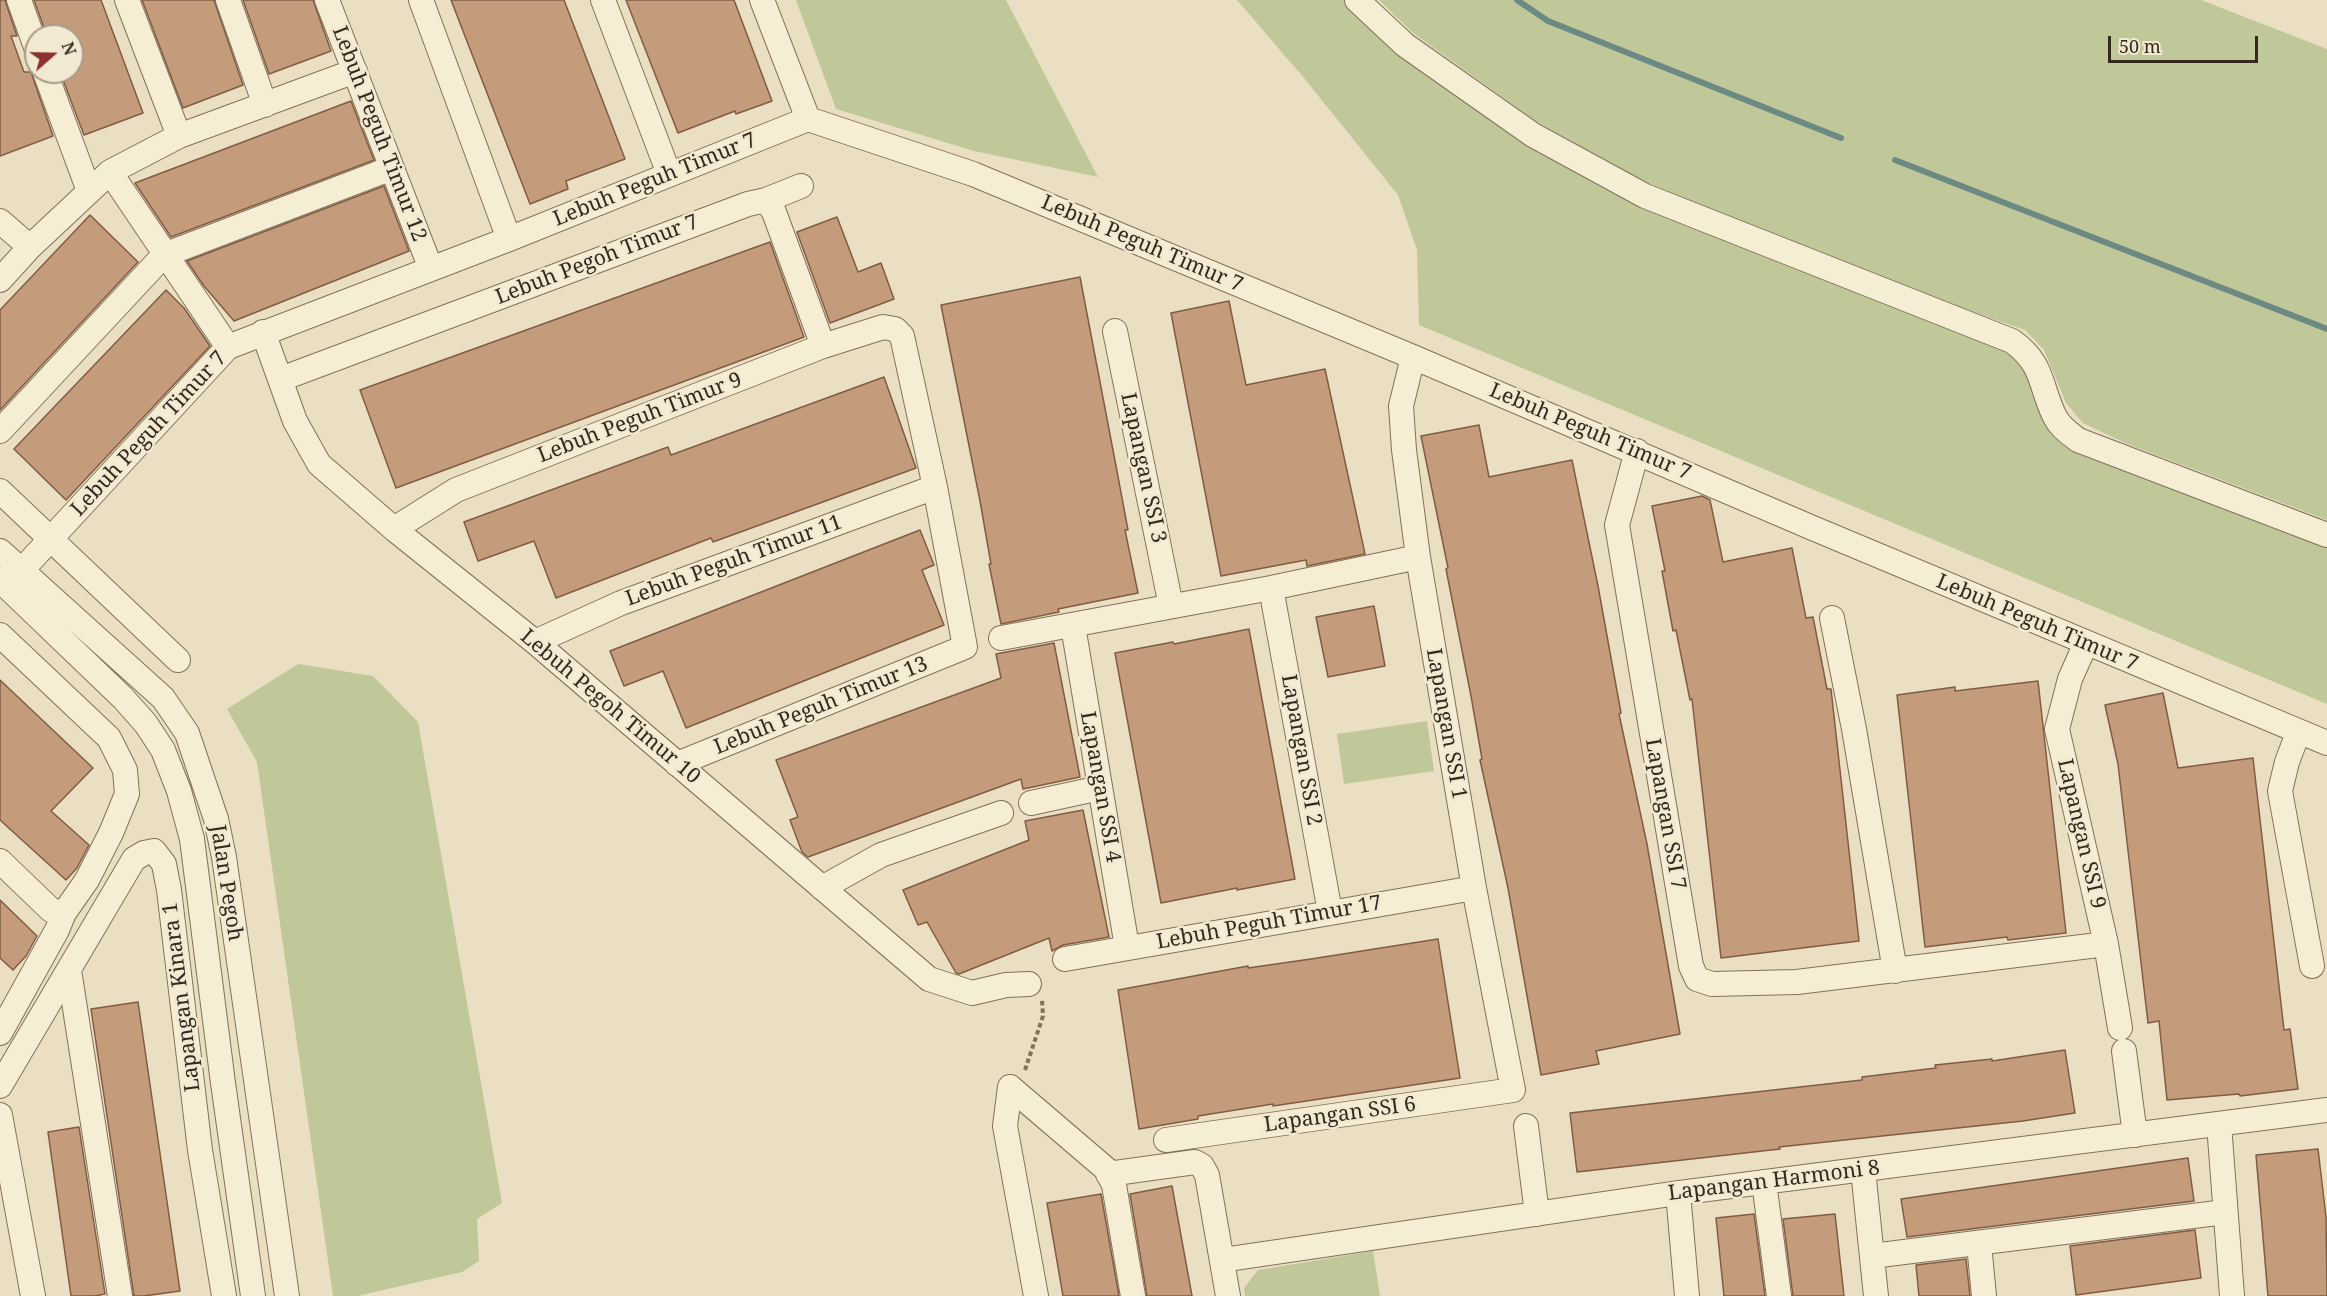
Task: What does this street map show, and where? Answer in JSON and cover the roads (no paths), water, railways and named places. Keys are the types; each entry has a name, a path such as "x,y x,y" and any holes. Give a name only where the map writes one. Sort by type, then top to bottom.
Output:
{"street":[{"path":"19,0 28,24"},
{"path":"127,0 179,136"},
{"path":"228,0 265,105"},
{"name":"Lebuh Peguh Timur 12","path":"327,0 431,269"},
{"path":"421,0 509,239"},
{"path":"603,0 669,174"},
{"path":"762,0 808,118"},
{"path":"1358,0 1405,45 1533,135 1645,196 2012,341 2026,352 2037,368 2055,417 2064,429 2078,440 2327,535"},
{"path":"0,280 30,247 110,172 179,136 355,71"},
{"path":"49,84 89,191"},
{"name":"Lebuh Peguh Timur 7","path":"7,572 51,541 228,347 509,239 808,118 973,174 1636,451 1826,534 2298,733 2327,743"},
{"path":"0,431 164,255 392,168"},
{"path":"110,172 228,347"},
{"name":"Lebuh Pegoh Timur 7","path":"281,379 801,186"},
{"path":"766,200 774,212 823,346"},
{"path":"0,221 30,247"},
{"name":"Lebuh Peguh Timur 9","path":"394,530 456,490 823,346 883,327 895,328 902,336 935,487"},
{"name":"Lapangan SSI 3","path":"1115,331 1171,606"},
{"name":"Lebuh Pegoh Timur 10","path":"263,332 295,422 319,464 394,530 535,642 929,979 972,993 1006,985 1029,984"},
{"name":"Lapangan SSI 1","path":"1413,357 1401,406 1404,450 1418,556 1474,888 1513,1090"},
{"name":"Lapangan SSI 7","path":"1636,451 1617,525 1691,966 1697,979 1712,984 1797,982 2106,944"},
{"name":"Lebuh Peguh Timur 11","path":"535,642 621,603 935,487"},
{"name":"Lebuh Peguh Timur 13","path":"677,764 965,647 935,487"},
{"path":"0,491 178,660"},
{"name":"Jalan Pegoh","path":"0,551 7,572 163,698 187,733 199,763 216,819 224,857 286,1296"},
{"path":"1001,639 1271,588 1418,556"},
{"path":"7,572 33,601 47,623 146,724 163,750 178,791 192,839 253,1296"},
{"name":"Lapangan SSI 2","path":"1271,588 1330,912"},
{"path":"1832,618 1854,729 1895,970"},
{"name":"Lapangan SSI 4","path":"1073,626 1127,947"},
{"path":"0,634 109,738 125,770 127,794 87,880 64,913 57,930 0,1033"},
{"name":"Lapangan SSI 9","path":"2086,643 2070,679 2057,729 2106,944 2135,1135"},
{"path":"2298,733 2287,762 2280,791 2312,966"},
{"path":"1031,802 1100,788"},
{"path":"822,888 881,855 1001,813"},
{"name":"Lapangan Kinara 1","path":"69,970 134,859 154,851 164,864 200,1150 224,1296"},
{"path":"0,861 51,909 64,913"},
{"name":"Lebuh Peguh Timur 17","path":"1065,959 1474,888"},
{"path":"0,1086 69,970"},
{"path":"69,970 120,1296"},
{"path":"1036,1296 1005,1126 1018,1079 1106,1169 1114,1185 1133,1296"},
{"name":"Lapangan SSI 6","path":"1166,1140 1513,1090"},
{"name":"Lapangan Harmoni 8","path":"1222,1260 1678,1193 2327,1110"},
{"path":"0,1115 33,1296"},
{"path":"2219,1124 2232,1296"},
{"path":"1526,1126 1537,1214"},
{"path":"1108,1174 1195,1162 1202,1166 1207,1175 1228,1296"},
{"path":"1863,1170 1876,1296"},
{"path":"1764,1182 1779,1296"},
{"path":"1678,1193 1687,1296"},
{"path":"1872,1256 2225,1212"},
{"path":"1979,1244 1984,1296"}],"waterway":[{"path":"1517,0 1548,21 1841,138"},
{"path":"1895,160 2327,329"}]}
